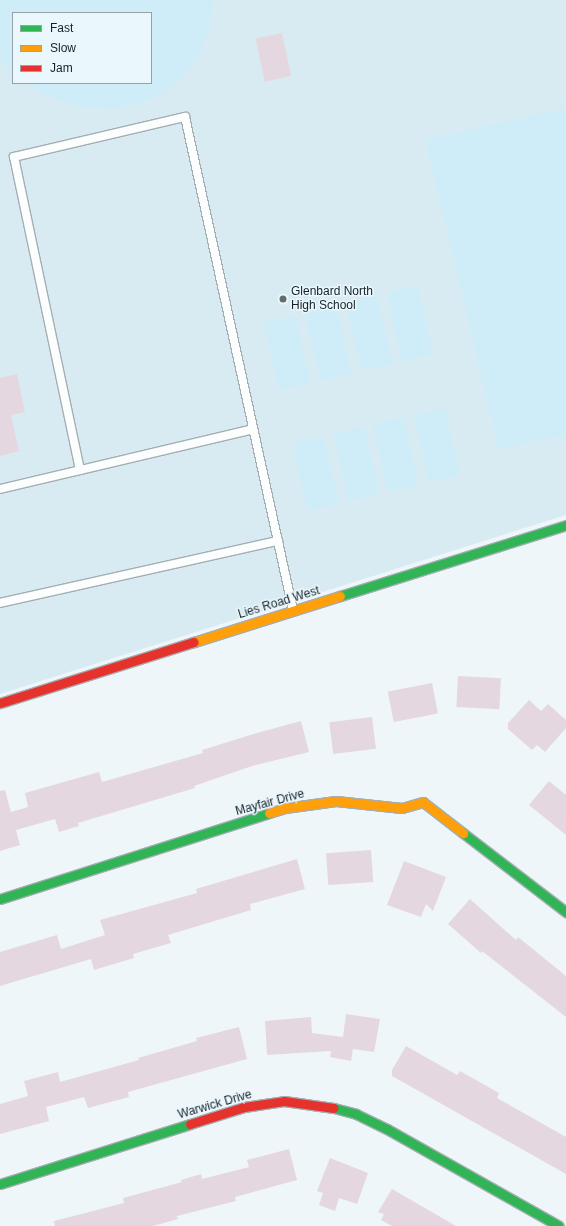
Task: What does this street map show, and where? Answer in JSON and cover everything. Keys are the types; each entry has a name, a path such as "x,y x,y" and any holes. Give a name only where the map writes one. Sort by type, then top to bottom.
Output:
{"street":[{"name":"Lies Road West","path":"0,703 566,525"},
{"name":"Mayfair Drive","path":"0,899 284,808 336,801 402,808 423,802 566,912"},
{"name":"Warwick Drive","path":"0,1184 244,1107 284,1100 325,1105 356,1114 387,1128 559,1226"}],"lane":[{"path":"80,470 14,157 185,117 293,611"},
{"path":"0,489 253,429"},
{"path":"0,603 278,541"}],"shaded area":[{"name":"Glenbard North High School","path":"0,0 566,0 566,515 0,694"},
{"path":"0,0 214,0 208,33 199,54 183,76 164,93 141,103 112,109 80,107 42,94 27,84 152,84 152,12 12,12 12,71 0,58"},
{"path":"564,108 566,118 566,434 499,450 425,140"},
{"path":"418,286 433,354 401,361 387,293"},
{"path":"377,296 393,363 361,370 346,303"},
{"path":"336,306 352,373 320,380 305,313"},
{"path":"295,315 311,382 279,389 264,322"},
{"path":"445,408 461,475 429,482 414,415"},
{"path":"404,417 419,485 387,492 373,424"},
{"path":"364,426 380,493 348,500 333,433"},
{"path":"323,436 339,503 307,510 292,443"}],"building":[{"path":"282,33 291,76 265,82 256,39"},
{"path":"17,374 25,412 11,415 19,451 0,456 0,378"},
{"path":"458,676 501,678 499,709 456,707"},
{"path":"432,683 438,713 394,722 388,692"},
{"path":"529,700 541,711 548,704 566,720 566,728 545,752 537,745 532,750 508,729 508,723"},
{"path":"372,717 376,749 333,754 329,722"},
{"path":"301,721 309,752 252,766 194,786 195,788 78,823 79,826 59,832 55,819 16,830 20,845 0,851 0,791 5,790 11,812 28,807 25,793 99,772 102,782 203,753 202,750"},
{"path":"549,781 566,795 566,835 529,805"},
{"path":"371,850 373,882 328,885 326,853"},
{"path":"297,859 305,889 250,904 251,910 168,935 171,943 133,954 134,958 94,970 91,959 0,986 0,952 57,935 61,949 105,935 100,920 197,893 196,889"},
{"path":"404,861 446,877 433,911 426,904 421,917 387,905"},
{"path":"470,899 516,940 518,937 566,976 566,1017 482,951 481,953 448,924"},
{"path":"346,1014 380,1019 374,1052 353,1049 351,1061 330,1057 331,1051 267,1055 265,1021 311,1017 312,1033 343,1037"},
{"path":"239,1027 247,1059 128,1092 129,1097 88,1108 84,1097 46,1107 49,1121 0,1134 0,1104 28,1096 24,1081 58,1072 60,1082 139,1060 138,1058 197,1041 196,1038"},
{"path":"406,1046 457,1075 460,1071 499,1093 497,1098 566,1137 566,1174 392,1076 392,1070"},
{"path":"289,1149 297,1180 235,1197 236,1201 177,1216 178,1219 153,1226 55,1226 54,1221 124,1203 123,1198 182,1182 181,1180 201,1174 202,1179 249,1167 247,1160"},
{"path":"330,1158 368,1173 357,1204 339,1198 335,1211 319,1205 323,1193 317,1191"},
{"path":"392,1189 456,1226 392,1226 381,1220 384,1214 378,1212"}],"traffic: fast":[{"path":"340,596 566,525"},
{"path":"0,899 269,813"},
{"path":"463,833 566,912"},
{"path":"334,1108 356,1114 387,1129 559,1226"},
{"path":"0,1184 190,1124"}],"traffic: slow":[{"path":"194,642 340,596"},
{"path":"269,813 285,808 336,801 402,808 423,802 463,833"}],"traffic: jam":[{"path":"0,703 194,642"},
{"path":"190,1124 244,1107 284,1101 334,1108"}],"place":[{"name":"Glenbard North High School","path":"283,299"}]}
